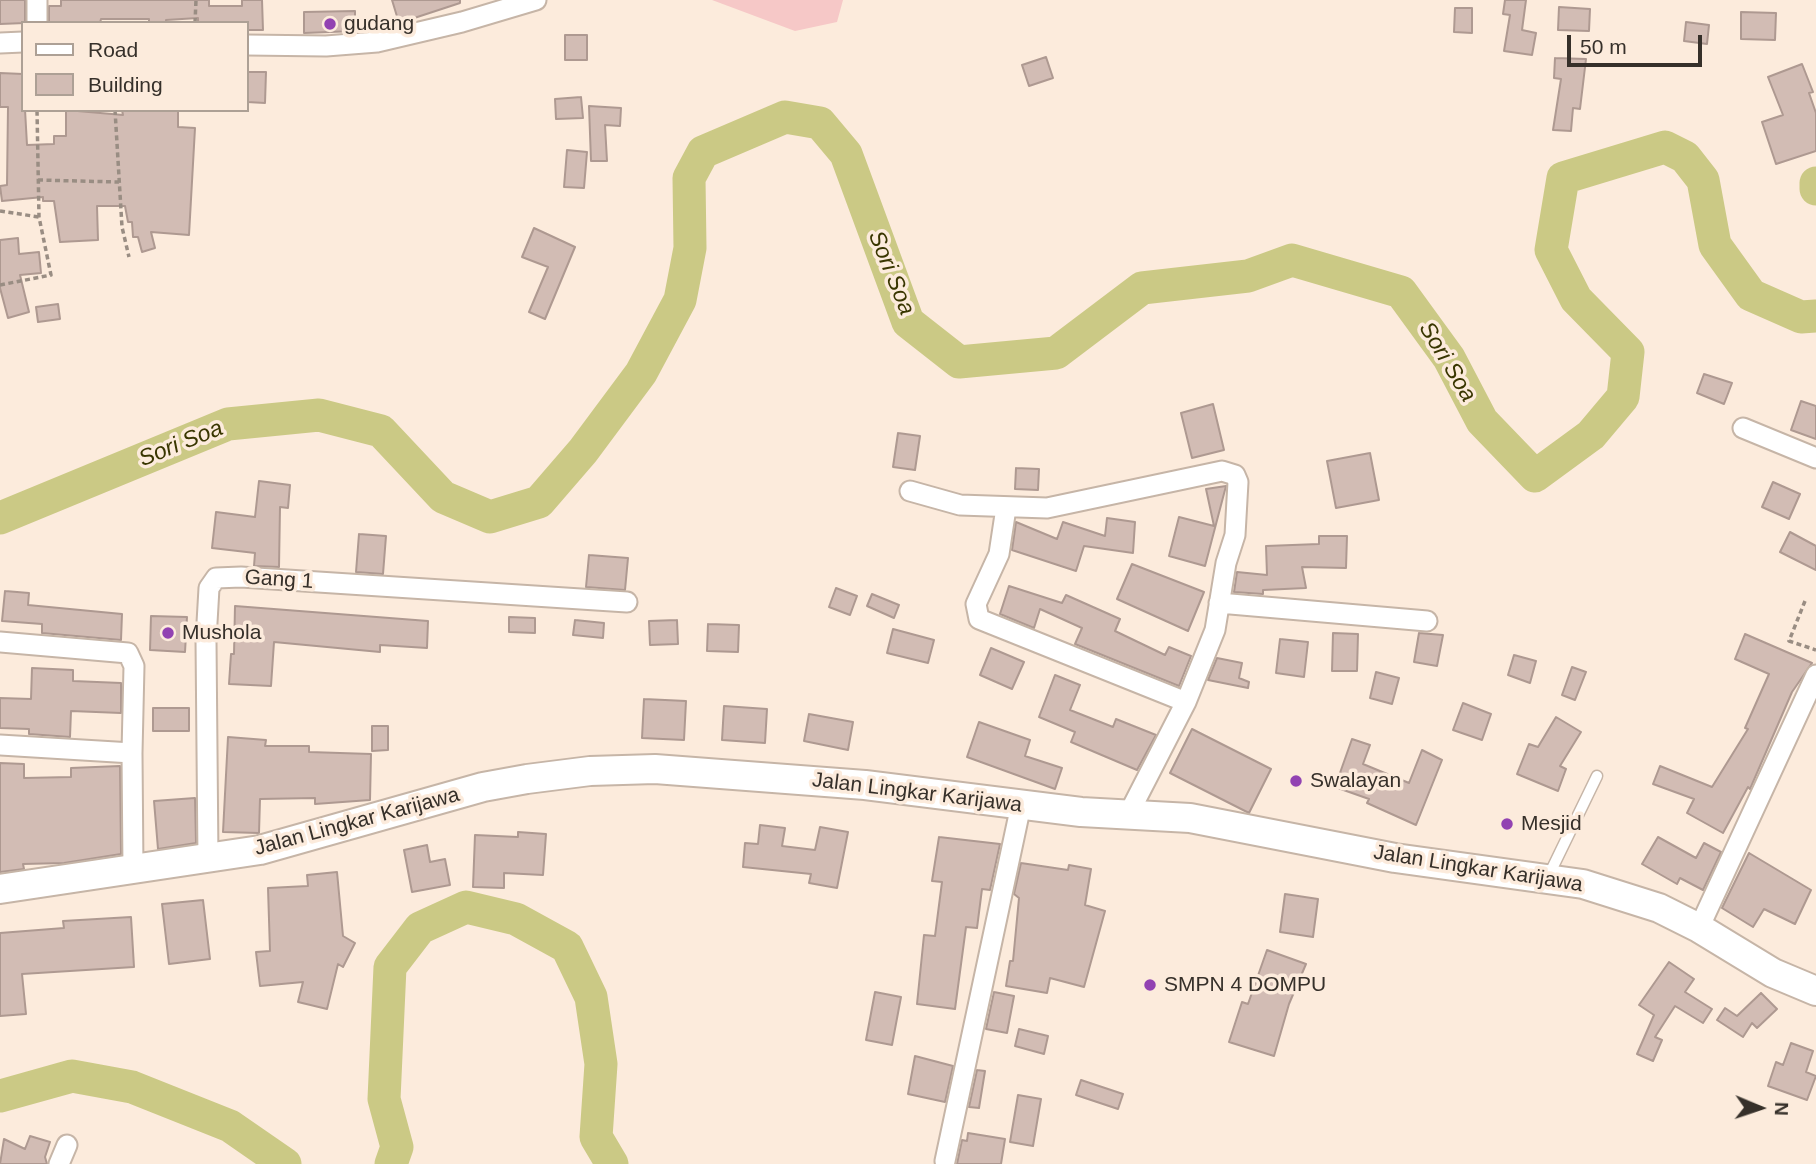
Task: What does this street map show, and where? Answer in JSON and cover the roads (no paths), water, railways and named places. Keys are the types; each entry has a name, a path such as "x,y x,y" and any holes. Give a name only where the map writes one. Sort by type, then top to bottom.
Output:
{"main road":[{"name":"Jalan Lingkar Karijawa","path":"0,889 208,860 260,850 483,787 590,771 655,769 865,785 1021,805 1190,818 1395,858 1547,877 1624,895 1699,928 1773,973 1816,991"}],"street":[{"path":"37,0 37,21"},
{"path":"248,45 326,46 377,42 462,22 536,0"},
{"path":"0,43 21,42"},
{"path":"1743,428 1816,458"},
{"path":"910,491 960,505 1047,508 1080,504 1230,471 1238,482 1237,518 1215,630 1186,702 1128,815"},
{"path":"1006,508 999,554 976,604 979,619 1186,702"},
{"name":"Gang 1","path":"208,860 206,640 209,587 216,578 241,577 627,601"},
{"path":"1219,603 1427,621"},
{"path":"0,642 128,653 134,666 133,870"},
{"path":"1699,928 1816,676"},
{"path":"0,745 132,754"},
{"path":"945,1161 1021,805"},
{"path":"59,1164 66,1145"}],"lane":[{"path":"1547,877 1597,776"}],"waterway":[{"name":"Sori Soa","path":"0,518 228,424 319,415 381,431 443,497 490,517 539,502 583,451 641,373 680,300 690,248 689,178 703,152 785,117 820,123 846,154 908,322 959,362 1056,353 1142,288 1248,276 1292,260 1401,292 1449,358 1482,421 1535,476 1591,435 1623,397 1628,352 1576,299 1551,250 1563,178 1665,147 1685,157 1703,180 1715,245 1751,295 1801,317 1816,316"},
{"name":"Sori Soa","path":"1816,183 1816,189"},
{"path":"391,1164 397,1147 384,1099 390,967 420,928 466,907 516,919 567,947 591,997 601,1064 596,1137 612,1164"},
{"path":"0,1096 72,1076 132,1087 230,1126 285,1164"}],"place":[{"name":"gudang","path":"330,24"},
{"name":"Mushola","path":"168,633"},
{"name":"Swalayan","path":"1296,781"},
{"name":"Mesjid","path":"1507,824"},
{"name":"SMPN 4 DOMPU","path":"1150,985"}]}
